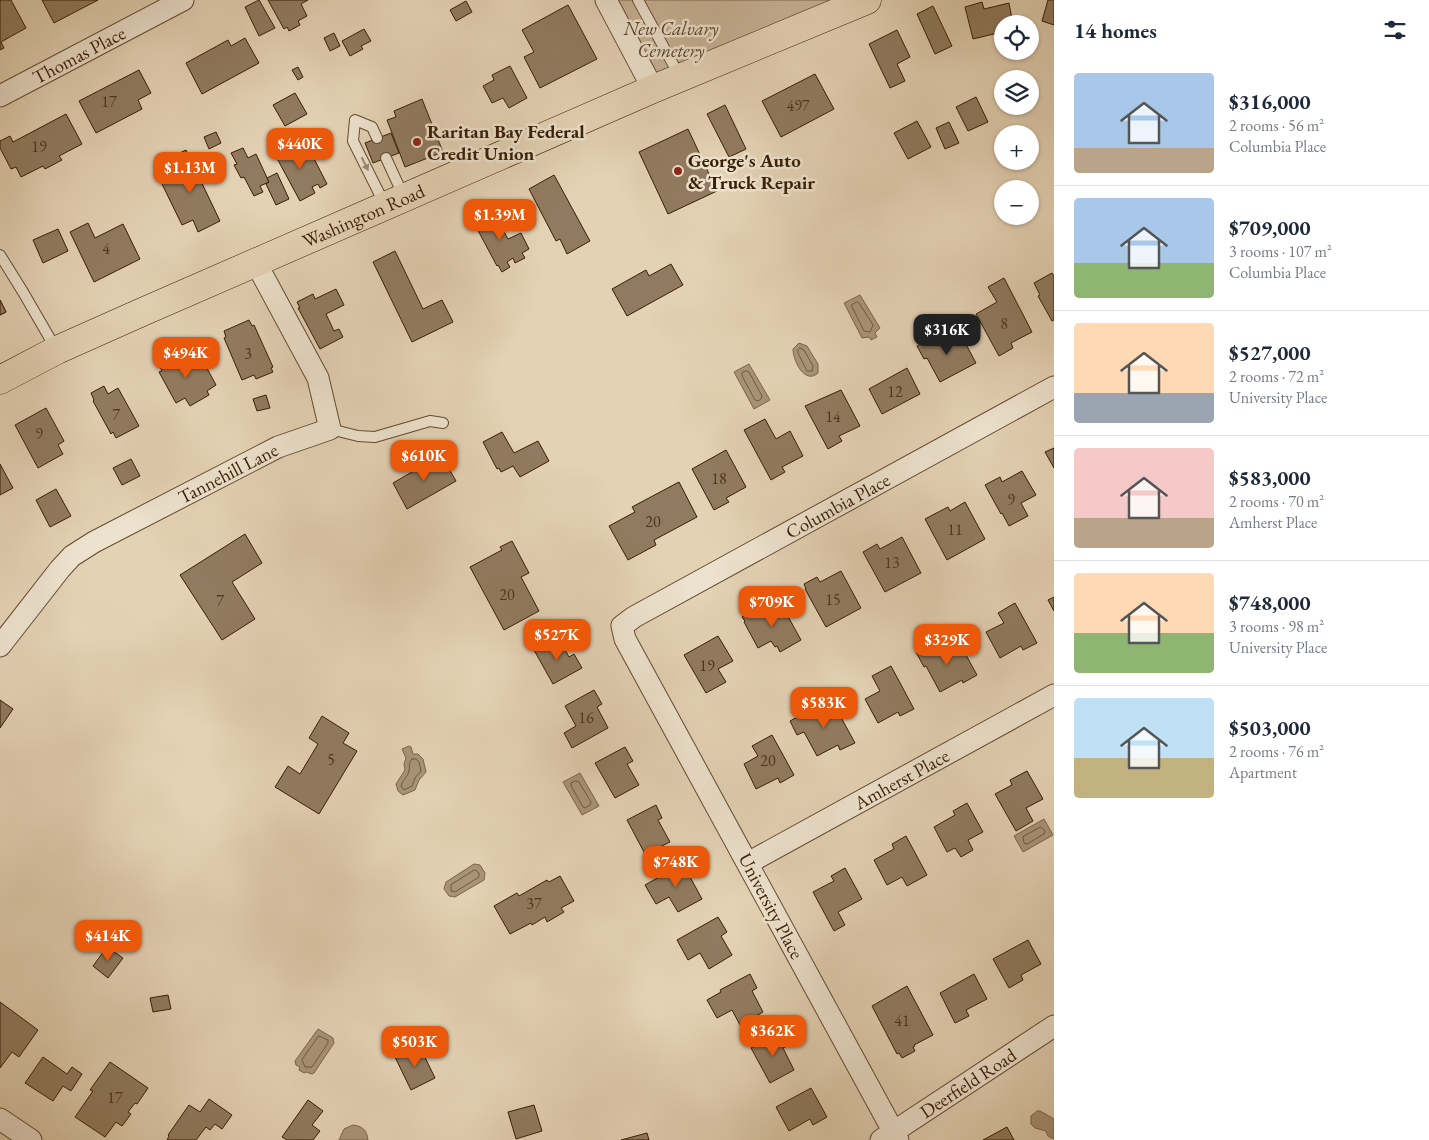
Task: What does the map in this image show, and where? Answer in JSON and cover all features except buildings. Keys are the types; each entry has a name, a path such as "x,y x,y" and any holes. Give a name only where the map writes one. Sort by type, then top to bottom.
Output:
{"main road":[{"name":"Washington Road","path":"0,380 57,350 854,2"}],"street":[{"name":"Thomas Place","path":"0,96 183,0"},
{"path":"606,0 653,89"},
{"path":"256,263 318,378 330,429"},
{"name":"Columbia Place","path":"622,626 634,617 1054,387"},
{"name":"Tannehill Lane","path":"0,646 72,556 94,542 278,447 330,429"},
{"name":"University Place","path":"622,626 625,639 748,863 891,1137"},
{"name":"Amherst Place","path":"748,863 1054,695"},
{"name":"Deerfield Road","path":"891,1137 1054,1026"},
{"path":"0,1119 32,1140"}],"lane":[{"path":"638,0 680,78"},
{"path":"377,138 372,127 355,120 353,141 395,202"},
{"path":"386,158 395,202"},
{"path":"0,255 57,350"},
{"path":"330,429 358,436 375,437 430,421 443,423"}],"green space":[{"name":"New Calvary Cemetery","path":"606,0 867,0 653,89"}],"water":[{"path":"860,295 880,328 875,333 877,337 871,340 869,337 862,338 844,303"},
{"path":"799,343 807,346 818,364 818,373 813,376 804,374 797,365 793,349"},
{"path":"749,364 770,400 754,409 734,372"},
{"path":"409,746 413,754 418,754 423,759 426,772 419,780 415,790 403,795 398,791 396,784 405,770 406,758 402,749"},
{"path":"580,773 599,806 582,815 563,782"},
{"path":"1044,819 1053,835 1023,852 1014,836"},
{"path":"474,864 480,865 485,873 484,880 455,897 449,896 444,889 446,882"},
{"path":"318,1029 333,1038 334,1043 314,1073 304,1073 299,1070 300,1067 296,1065 295,1061"},
{"path":"1037,1111 1054,1119 1054,1139 1048,1136 1046,1131 1035,1128 1031,1124 1031,1116"},
{"path":"353,1125 364,1129 368,1140 339,1140 344,1129"}],"place":[{"name":"Raritan Bay Federal Credit Union","path":"417,142"},
{"name":"George's Auto & Truck Repair","path":"678,171"}]}
